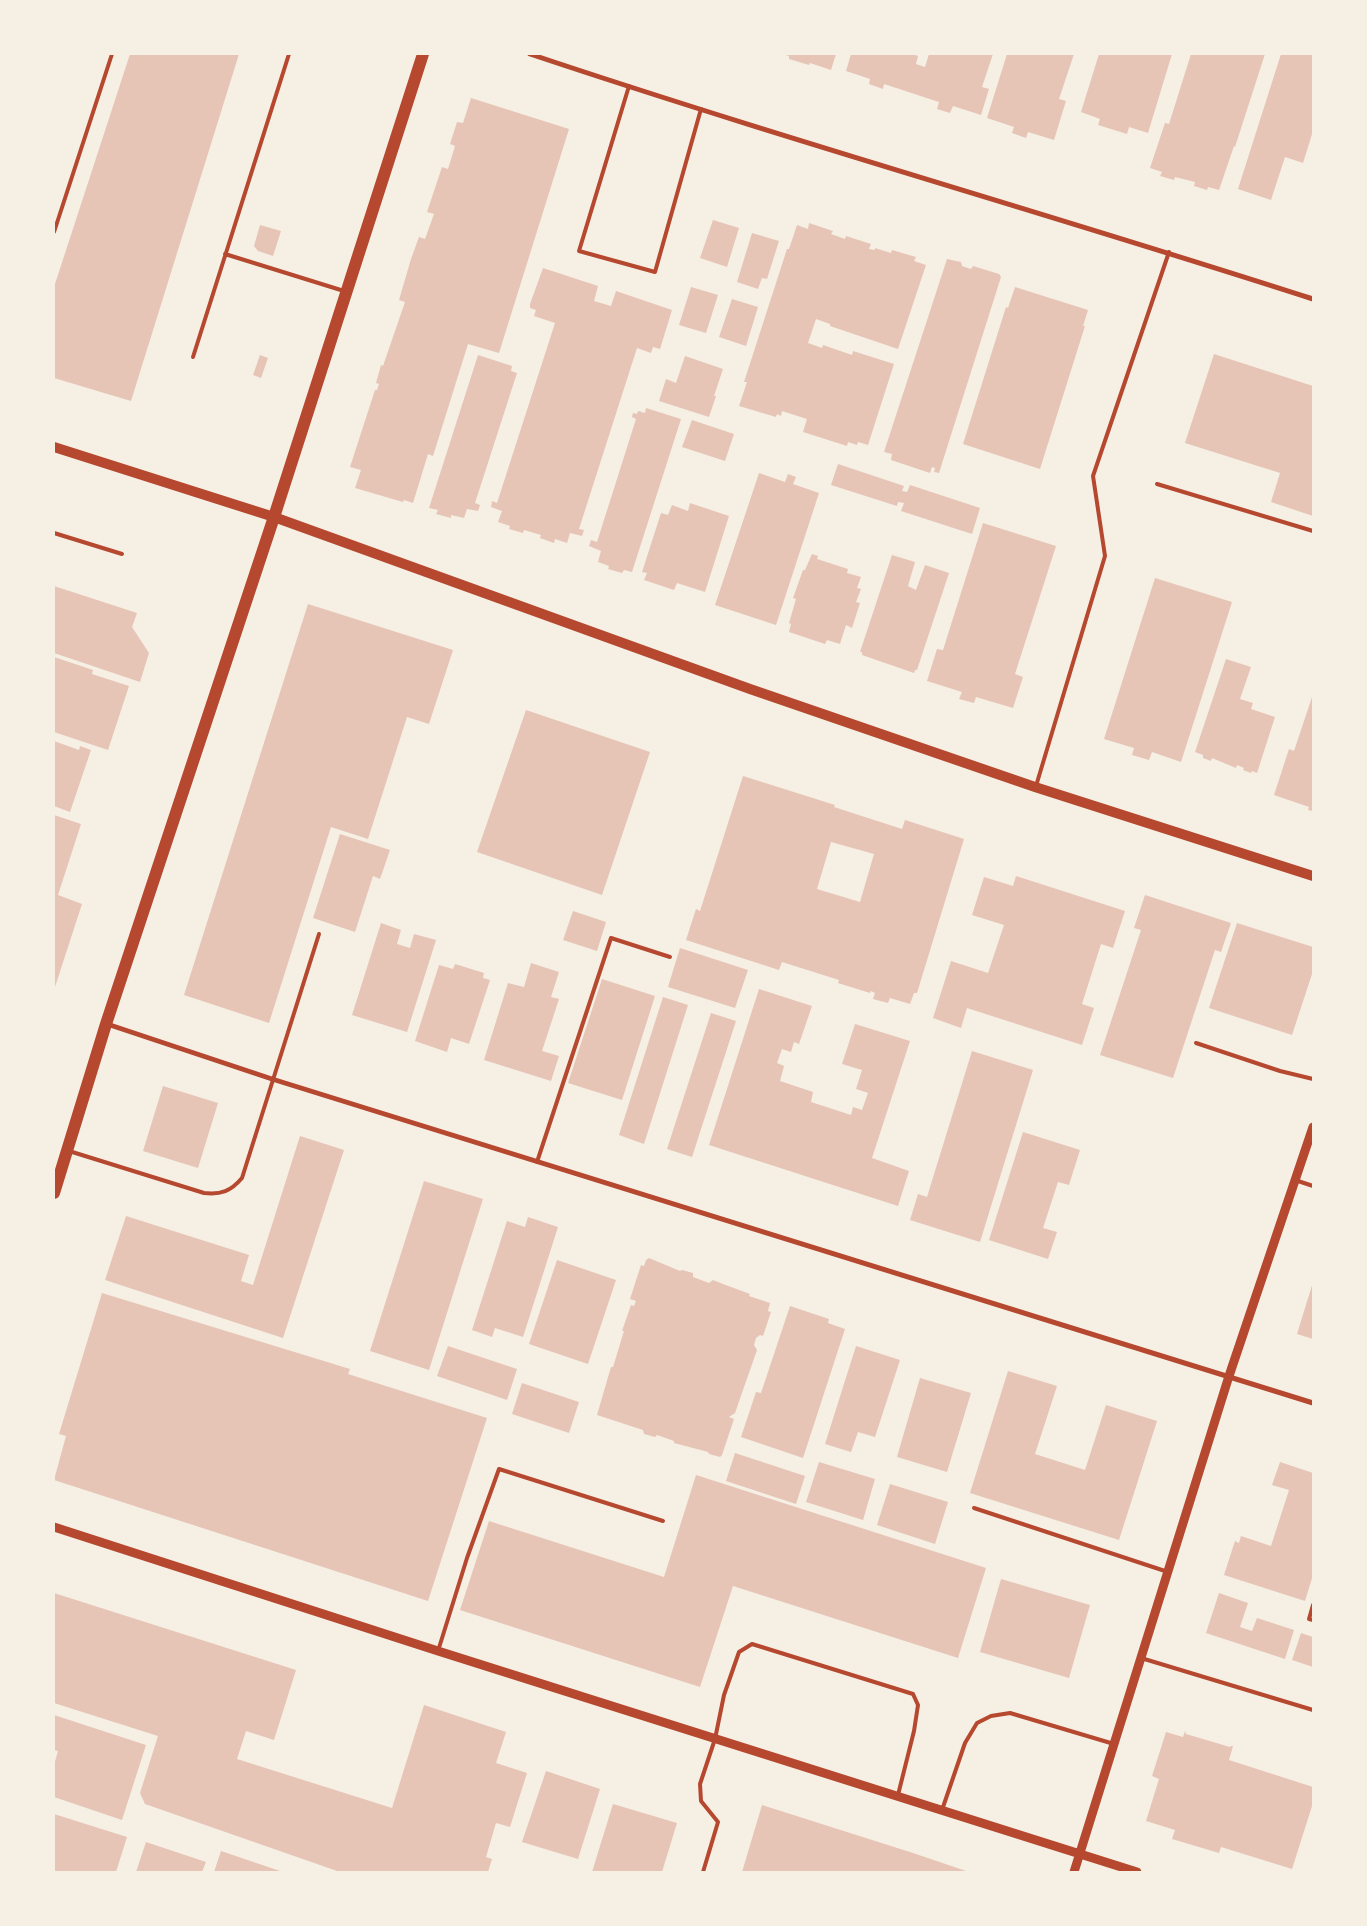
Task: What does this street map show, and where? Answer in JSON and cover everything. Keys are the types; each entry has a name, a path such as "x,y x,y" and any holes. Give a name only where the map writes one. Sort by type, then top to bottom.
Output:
{"main road":[{"path":"54,1193 106,1024 274,517 423,54"},
{"path":"54,447 274,517 741,686 1035,787 1313,876"}],"street":[{"path":"530,54 701,110 1169,252 1313,299"},
{"path":"106,1024 272,1079 1313,1403"},
{"path":"1074,1872 1229,1376 1313,1127"},
{"path":"54,1527 438,1651 1137,1872"}],"lane":[{"path":"54,232 112,54"},
{"path":"193,357 289,54"},
{"path":"629,86 579,251 655,272 701,110"},
{"path":"1035,787 1105,556 1093,476 1169,252"},
{"path":"225,254 346,292"},
{"path":"1157,484 1313,531"},
{"path":"54,533 122,554"},
{"path":"67,1151 204,1193 216,1194 227,1191 236,1185 242,1178 319,934"},
{"path":"538,1162 611,938 670,957"},
{"path":"1196,1043 1280,1071 1313,1079"},
{"path":"1295,1180 1313,1186"},
{"path":"438,1651 467,1558 498,1469 663,1521"},
{"path":"974,1508 1168,1572"},
{"path":"1313,1606 1309,1619 1313,1620"},
{"path":"703,1872 718,1822 701,1802 700,1784 715,1739 724,1695 738,1652 752,1644 913,1694 918,1705 914,1732 897,1796"},
{"path":"1141,1658 1313,1710"},
{"path":"942,1810 965,1743 977,1723 991,1716 1010,1713 1115,1745"}],"building":[{"path":"130,54 239,54 131,401 54,378 54,287"},
{"path":"782,54 836,54 831,70 789,59 789,56"},
{"path":"851,54 913,54 918,56 916,64 925,67 929,54 993,54 982,87 989,89 981,115 953,106 950,113 937,109 939,102 884,84 883,89 869,84 870,79 846,71"},
{"path":"1007,54 1074,54 1059,99 1066,101 1054,140 1028,132 1026,138 1012,133 1014,127 987,118"},
{"path":"1099,54 1172,54 1148,133 1129,127 1127,134 1098,125 1100,119 1081,112"},
{"path":"1191,54 1265,54 1219,190 1208,187 1207,190 1194,186 1195,182 1175,177 1174,180 1160,176 1162,172 1150,168 1165,123 1169,124"},
{"path":"1281,54 1313,54 1313,131 1303,163 1285,157 1271,200 1238,189"},
{"path":"471,98 569,129 499,353 468,344 433,456 428,454 413,503 404,500 403,502 355,488 361,470 350,467 375,390 377,390 379,384 376,383 381,365 383,366 405,302 399,300 411,259 419,237 425,239 434,214 427,212 442,167 448,169 455,146 450,144 457,122 463,123"},
{"path":"713,220 739,228 727,267 700,258"},
{"path":"809,223 833,231 831,234 845,239 846,236 871,244 869,249 875,250 875,248 891,253 892,250 916,257 914,261 926,265 898,349 830,326 830,324 816,319 808,343 822,348 823,345 852,355 853,351 894,364 868,445 858,442 857,445 848,442 847,446 803,432 807,419 782,411 781,416 777,414 776,417 739,406 747,382 744,382 787,249 789,249 797,225 808,229"},
{"path":"260,225 281,231 273,256 258,251 254,246"},
{"path":"752,233 779,241 767,279 762,278 758,289 737,282"},
{"path":"947,259 961,262 962,266 971,269 973,266 999,274 1001,277 939,473 934,472 935,468 932,467 930,473 891,460 892,454 884,452"},
{"path":"543,268 598,286 594,301 611,306 616,291 672,310 660,349 653,347 651,353 637,348 579,529 584,530 582,536 570,533 567,543 555,539 554,543 540,538 541,535 524,530 523,533 509,529 510,526 498,522 502,511 491,507 492,501 497,503 555,323 534,316 536,310 530,308"},
{"path":"691,287 718,295 706,333 679,325"},
{"path":"1015,287 1088,310 1083,326 1085,326 1040,469 963,444 1006,307 1008,308"},
{"path":"732,299 758,307 746,346 719,337"},
{"path":"1214,354 1313,386 1313,516 1271,502 1280,473 1185,443"},
{"path":"260,355 268,358 261,378 253,375"},
{"path":"478,355 512,366 511,371 517,373 475,503 480,505 478,511 467,509 464,518 451,515 451,518 436,514 438,510 429,508"},
{"path":"685,356 723,369 709,417 659,401 666,379 676,383"},
{"path":"646,408 681,419 632,572 624,570 622,573 608,569 609,566 598,562 601,551 589,546 591,540 597,542 636,419 632,417 633,413 637,414 638,411 645,413"},
{"path":"692,420 734,434 725,461 682,447"},
{"path":"838,464 904,486 902,491 907,492 910,485 980,508 972,534 901,511 904,503 898,502 897,506 831,485"},
{"path":"759,473 785,482 788,474 796,477 793,484 819,493 776,625 715,605"},
{"path":"690,503 729,516 705,592 677,583 674,590 644,580 647,573 642,572 661,513 668,515 672,505 688,511"},
{"path":"983,523 1056,546 1015,674 1023,677 1013,708 976,697 974,703 959,699 962,692 927,681 937,649 943,650"},
{"path":"812,554 818,556 817,559 848,569 847,573 861,577 857,588 861,589 856,602 860,603 852,628 846,625 840,644 827,640 825,644 789,632 791,624 789,623 796,599 793,598 803,570 805,570"},
{"path":"892,555 915,562 908,586 916,590 925,565 949,573 917,670 914,673 862,655 862,652 860,652"},
{"path":"1155,578 1232,602 1181,762 1152,752 1149,760 1132,755 1134,748 1104,739"},
{"path":"54,586 137,613 132,627 149,653 140,682 54,653"},
{"path":"308,604 453,650 429,724 407,717 368,839 331,827 269,1023 184,995"},
{"path":"54,657 93,670 92,674 129,686 108,750 54,732"},
{"path":"1226,659 1251,667 1240,699 1253,703 1251,709 1275,717 1257,773 1243,770 1244,768 1237,765 1236,768 1212,758 1211,761 1195,752"},
{"path":"1313,694 1313,811 1308,810 1309,807 1274,795 1289,749 1294,751"},
{"path":"526,710 650,752 602,895 477,852"},
{"path":"54,741 79,750 80,746 91,750 70,812 54,806"},
{"path":"743,776 835,805 834,807 902,829 905,820 964,839 917,993 914,993 910,1004 890,998 888,1003 873,999 875,993 871,991 870,993 838,983 839,980 782,962 779,970 686,940 696,909 700,911","holes":["831,842 874,854 860,902 817,889"]},
{"path":"54,815 81,824 58,895 82,904 54,990"},
{"path":"340,834 390,850 380,879 373,876 355,932 313,918"},
{"path":"1016,876 1125,911 1113,948 1101,944 1082,1004 1094,1008 1082,1045 967,1008 961,1028 933,1018 951,961 988,973 1004,925 972,915 984,877 1013,886"},
{"path":"1145,895 1231,923 1221,952 1215,950 1173,1078 1100,1055 1141,930 1134,928"},
{"path":"573,911 606,922 597,951 563,940"},
{"path":"381,923 401,930 397,944 410,948 414,934 436,940 407,1032 352,1015"},
{"path":"1237,923 1313,947 1313,971 1292,1035 1209,1008"},
{"path":"680,948 748,970 735,1008 668,987"},
{"path":"531,963 559,972 551,997 559,999 542,1051 559,1056 551,1081 484,1060 508,983 524,987"},
{"path":"455,964 484,973 483,978 490,980 469,1044 451,1038 447,1052 415,1041 439,965 453,969"},
{"path":"602,979 655,996 622,1100 568,1083"},
{"path":"759,989 812,1006 799,1044 794,1042 791,1052 782,1049 777,1063 784,1066 780,1081 813,1092 811,1102 851,1115 853,1107 862,1110 868,1093 856,1089 862,1070 842,1064 855,1024 910,1041 872,1158 909,1171 898,1206 709,1145"},
{"path":"663,997 688,1005 644,1144 619,1135"},
{"path":"711,1013 736,1021 692,1157 667,1149"},
{"path":"972,1051 1033,1070 980,1242 910,1220 918,1194 927,1197"},
{"path":"163,1086 218,1103 198,1168 143,1151"},
{"path":"1023,1132 1080,1150 1069,1185 1058,1182 1043,1228 1057,1232 1048,1259 989,1240"},
{"path":"300,1136 344,1150 283,1338 105,1280 126,1216 249,1255 241,1281 253,1285"},
{"path":"424,1181 483,1199 429,1370 370,1351"},
{"path":"528,1217 558,1227 523,1337 495,1328 492,1337 472,1330 507,1221 525,1227"},
{"path":"649,1258 680,1271 693,1273 693,1277 709,1283 713,1280 770,1303 768,1311 771,1312 763,1336 760,1335 756,1338 754,1345 757,1350 735,1413 729,1417 734,1419 720,1457 674,1443 674,1441 657,1435 655,1437 644,1434 643,1430 597,1415 624,1331 622,1331 631,1305 634,1306 636,1301 630,1299 641,1265 644,1266"},
{"path":"557,1260 616,1280 588,1364 529,1344"},
{"path":"1313,1282 1313,1339 1297,1334"},
{"path":"102,1293 350,1369 348,1374 487,1418 428,1601 54,1480 66,1436 59,1434"},
{"path":"790,1306 829,1319 828,1323 845,1329 803,1458 741,1437 756,1392 761,1393"},
{"path":"448,1346 517,1369 507,1400 437,1376"},
{"path":"856,1346 900,1360 875,1437 858,1432 851,1452 825,1444"},
{"path":"1008,1371 1057,1386 1035,1454 1085,1470 1106,1405 1157,1421 1119,1540 970,1493"},
{"path":"920,1378 971,1393 947,1472 897,1457"},
{"path":"522,1383 579,1402 569,1433 512,1414"},
{"path":"735,1453 805,1476 796,1504 726,1481"},
{"path":"819,1462 875,1479 863,1520 806,1502"},
{"path":"1280,1462 1313,1473 1313,1575 1305,1601 1224,1575 1235,1541 1239,1543 1241,1536 1271,1546 1289,1490 1272,1485"},
{"path":"696,1475 986,1568 958,1658 733,1586 700,1687 460,1610 489,1521 664,1577"},
{"path":"890,1484 948,1502 935,1544 877,1525"},
{"path":"1001,1579 1090,1605 1069,1678 980,1652"},
{"path":"54,1593 296,1670 274,1740 246,1731 237,1759 392,1808 424,1705 506,1732 496,1763 527,1773 510,1827 496,1823 486,1857 492,1859 488,1872 340,1872 145,1804 140,1793 158,1736 54,1703"},
{"path":"1219,1593 1248,1603 1240,1627 1252,1631 1257,1618 1294,1630 1285,1659 1206,1633"},
{"path":"1301,1633 1313,1637 1313,1667 1292,1660"},
{"path":"54,1715 146,1745 122,1820 54,1797 54,1765 58,1751 54,1750"},
{"path":"1185,1731 1186,1734 1230,1747 1233,1746 1229,1760 1313,1787 1313,1803 1292,1869 1221,1847 1219,1853 1172,1839 1175,1830 1146,1821 1159,1779 1152,1776 1166,1732 1183,1737"},
{"path":"546,1771 600,1789 578,1859 522,1842"},
{"path":"613,1804 677,1823 662,1872 592,1872"},
{"path":"762,1805 913,1853 969,1872 742,1872"},
{"path":"54,1814 127,1837 116,1872 54,1872"},
{"path":"146,1842 206,1862 202,1872 136,1872"},
{"path":"221,1851 283,1872 214,1872"}]}
